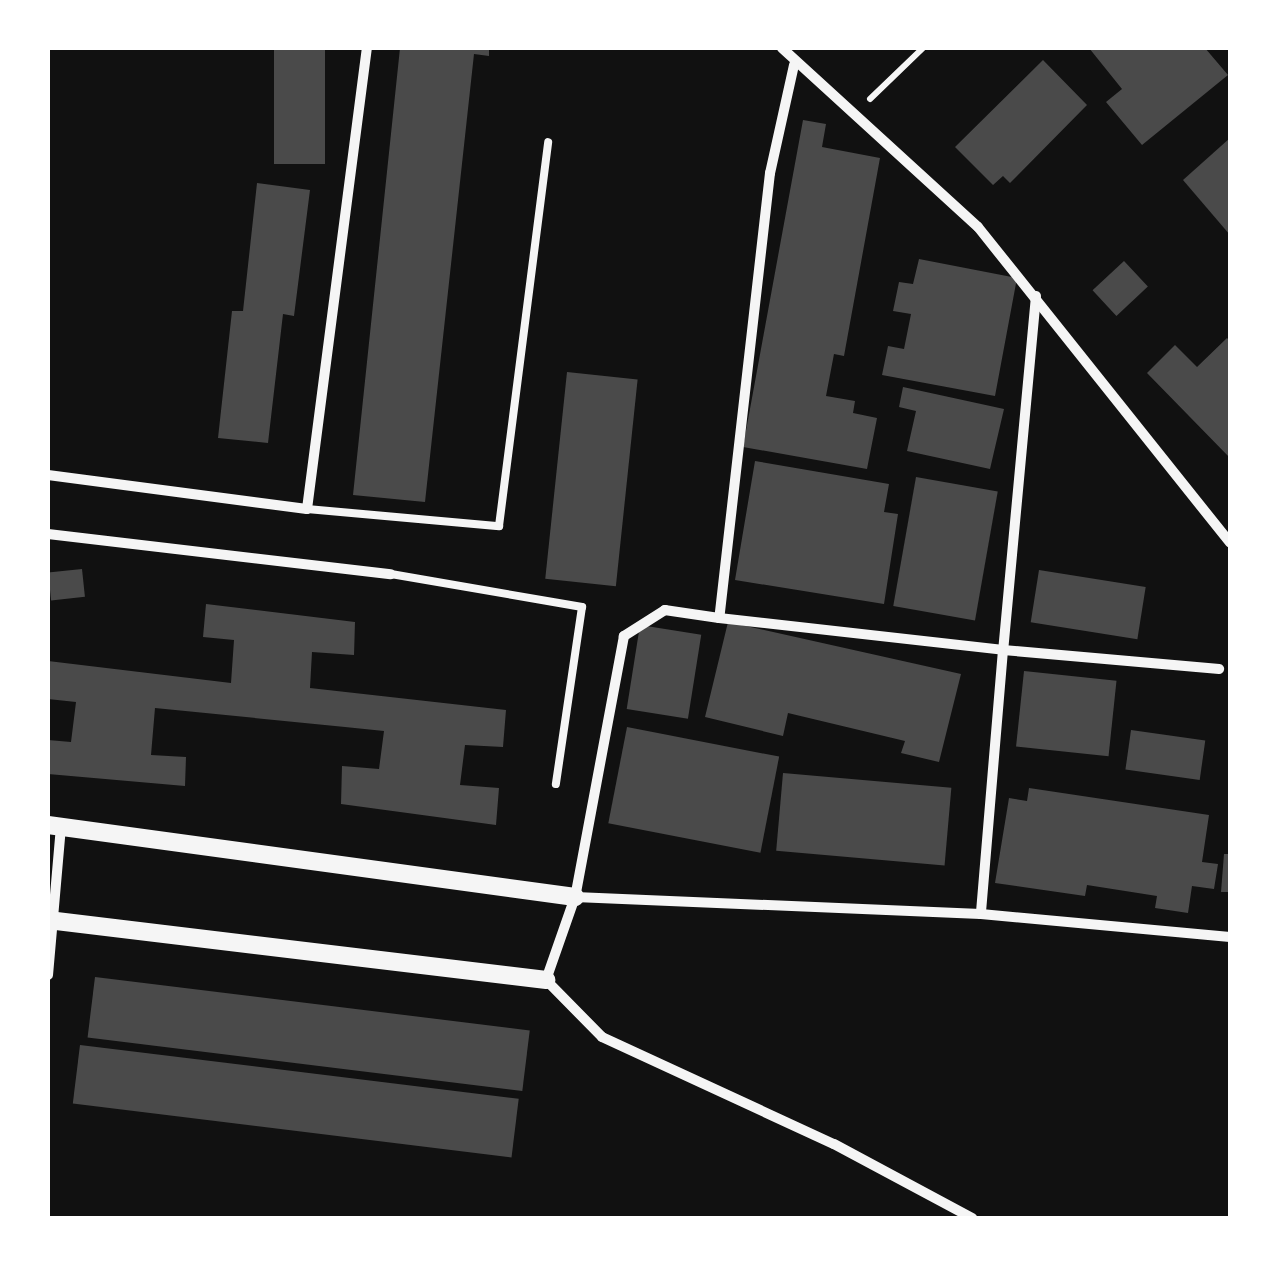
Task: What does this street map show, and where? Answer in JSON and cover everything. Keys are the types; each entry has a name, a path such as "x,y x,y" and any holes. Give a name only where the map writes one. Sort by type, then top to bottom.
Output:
{"street":[{"path":"48,475 307,509 367,48"},
{"path":"782,48 794,65 852,118 978,227 1036,296 1067,344 1230,543"},
{"path":"719,618 770,173 794,65"},
{"path":"981,914 1036,296"},
{"path":"48,534 391,574"},
{"path":"546,980 575,897 624,636 664,610 1004,650 1220,669"},
{"path":"48,975 54,826 575,897 981,914 1230,937"},
{"path":"52,920 546,980 602,1037 834,1144 972,1218"}],"lane":[{"path":"307,509 500,526 548,142"},
{"path":"391,574 582,607 556,784"}],"path":[{"path":"852,118 924,48"}],"building":[{"path":"274,48 325,48 325,164 274,164"},
{"path":"400,48 489,48 489,56 474,54 425,502 353,495"},
{"path":"1089,48 1205,48 1228,75 1142,145 1106,102 1122,89"},
{"path":"1043,60 1087,105 1010,183 1003,176 993,185 955,147"},
{"path":"803,120 826,124 822,147 880,158 844,356 834,354 826,396 855,401 853,413 877,418 867,469 743,447"},
{"path":"1230,138 1230,235 1183,180"},
{"path":"257,183 310,190 294,316 283,314 268,443 218,438 232,311 243,311"},
{"path":"919,259 1017,278 995,396 882,375 888,346 904,349 911,314 893,311 899,282 913,284"},
{"path":"1124,261 1148,287 1116,316 1093,290"},
{"path":"1227,338 1230,458 1147,373 1175,345 1197,367"},
{"path":"567,372 638,379 616,586 545,579"},
{"path":"903,387 1004,409 990,469 907,451 916,411 899,407"},
{"path":"755,461 889,484 884,512 898,514 884,604 735,580"},
{"path":"916,477 998,491 975,620 893,606"},
{"path":"82,569 85,597 51,600 48,573"},
{"path":"1039,570 1146,587 1137,639 1031,622"},
{"path":"206,604 355,622 354,655 312,652 310,688 506,710 503,747 465,745 460,785 499,788 496,825 341,804 342,766 379,769 384,731 155,708 151,755 186,757 185,786 48,774 48,740 71,742 76,702 48,699 48,661 231,683 234,640 203,637"},
{"path":"728,622 961,674 939,762 901,753 905,741 788,713 783,736 705,717"},
{"path":"640,625 701,635 688,719 627,709"},
{"path":"1024,671 1116,681 1109,756 1016,747"},
{"path":"627,727 779,757 760,853 608,823"},
{"path":"1131,730 1205,740 1200,780 1125,770"},
{"path":"783,773 951,788 945,865 776,851"},
{"path":"1029,788 1209,815 1202,862 1218,864 1214,889 1192,886 1188,913 1155,908 1157,896 1087,885 1085,896 995,883 1009,798 1027,801"},
{"path":"1224,854 1230,854 1230,892 1221,892"},
{"path":"95,977 530,1030 522,1091 88,1038"},
{"path":"80,1045 519,1099 512,1157 73,1104"}]}
